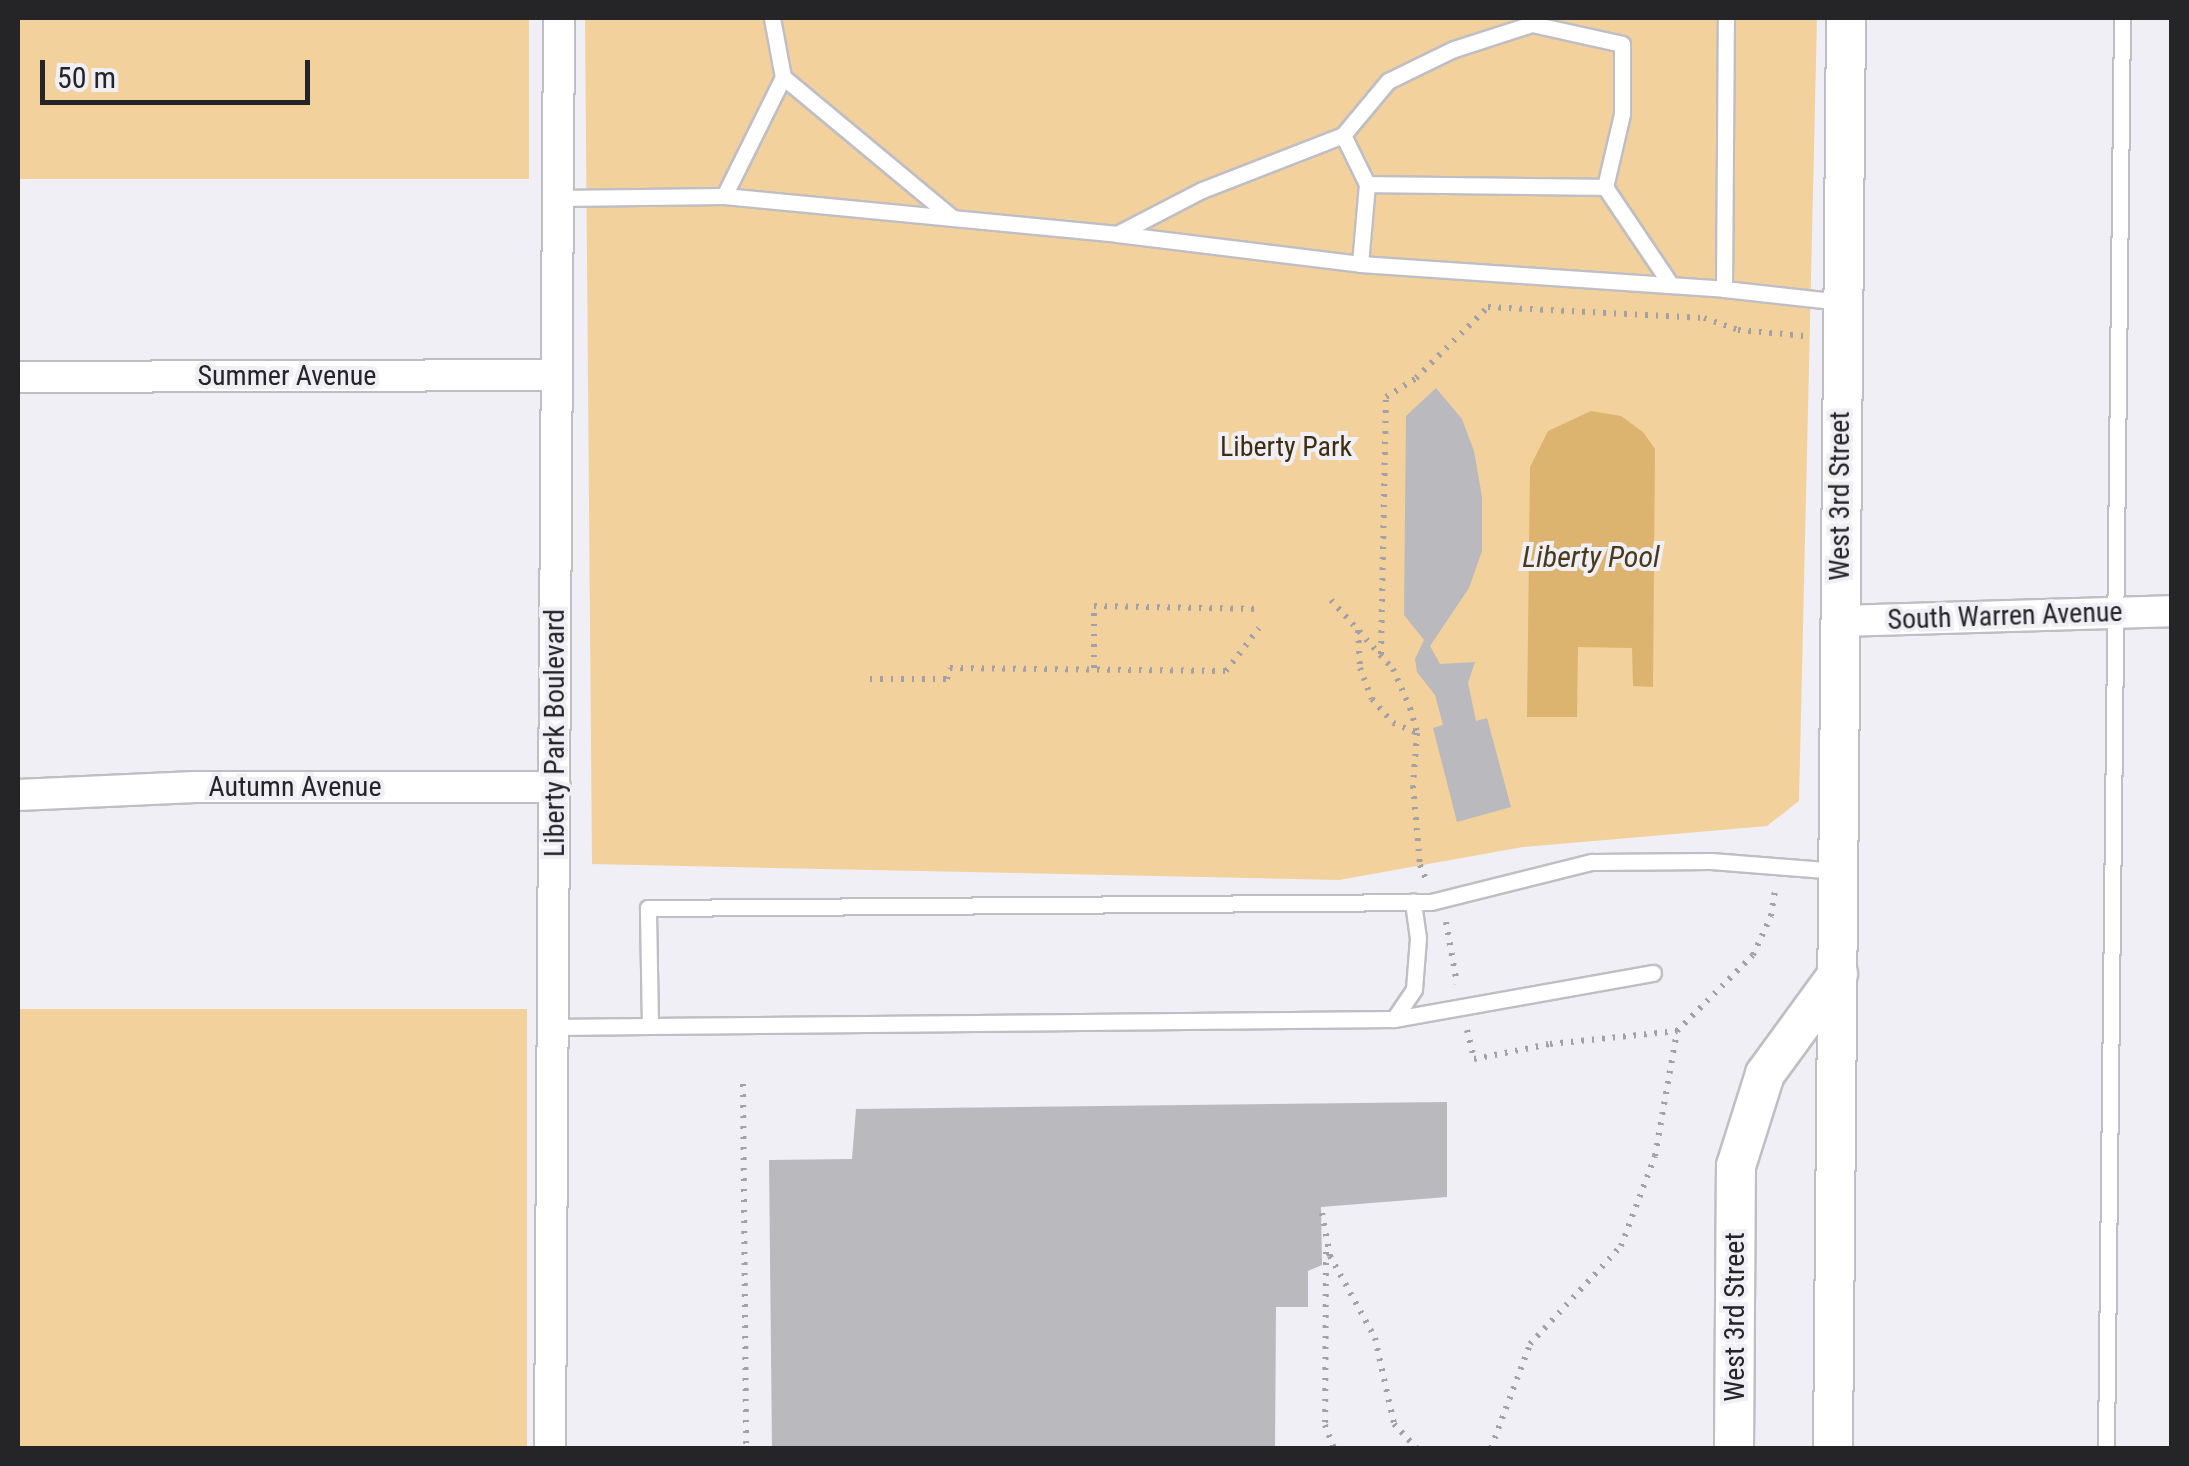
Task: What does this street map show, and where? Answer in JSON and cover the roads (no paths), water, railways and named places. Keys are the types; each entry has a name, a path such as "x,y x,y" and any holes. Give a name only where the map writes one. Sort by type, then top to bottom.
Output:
{"street":[{"name":"Liberty Park Boulevard","path":"550,1448 558,18"},
{"name":"West 3rd Street","path":"1833,1448 1846,18"},
{"name":"Summer Avenue","path":"18,377 557,376"},
{"name":"South Warren Avenue","path":"1838,621 2172,612"},
{"name":"Autumn Avenue","path":"26,795 195,787 555,787"},
{"name":"West 3rd Street","path":"1734,1448 1736,1166 1765,1074 1838,974"}],"lane":[{"path":"724,196 783,77 772,18"},
{"path":"1724,289 1726,18"},
{"path":"2106,1448 2122,18"},
{"path":"1117,234 1202,190 1342,134 1388,80 1454,49 1532,24 1622,44 1622,114 1605,187 1671,285"},
{"path":"783,77 953,218"},
{"path":"1342,134 1367,184 1360,264"},
{"path":"1367,184 1605,187"},
{"path":"558,198 724,196 1117,234 1360,264 1724,289 1841,302"},
{"path":"650,1026 648,908 1413,902 1436,900 1592,862 1711,861 1838,871"},
{"path":"1394,1019 1414,989 1418,938 1413,902"},
{"path":"554,1027 1394,1019 1653,974"}],"water":[{"name":"Liberty Pool","path":"1591,411 1621,416 1643,432 1655,449 1653,687 1633,686 1632,648 1578,647 1577,717 1527,717 1530,467 1548,431"}],"park label":[{"name":"Liberty Park","path":"1286,447"}]}
